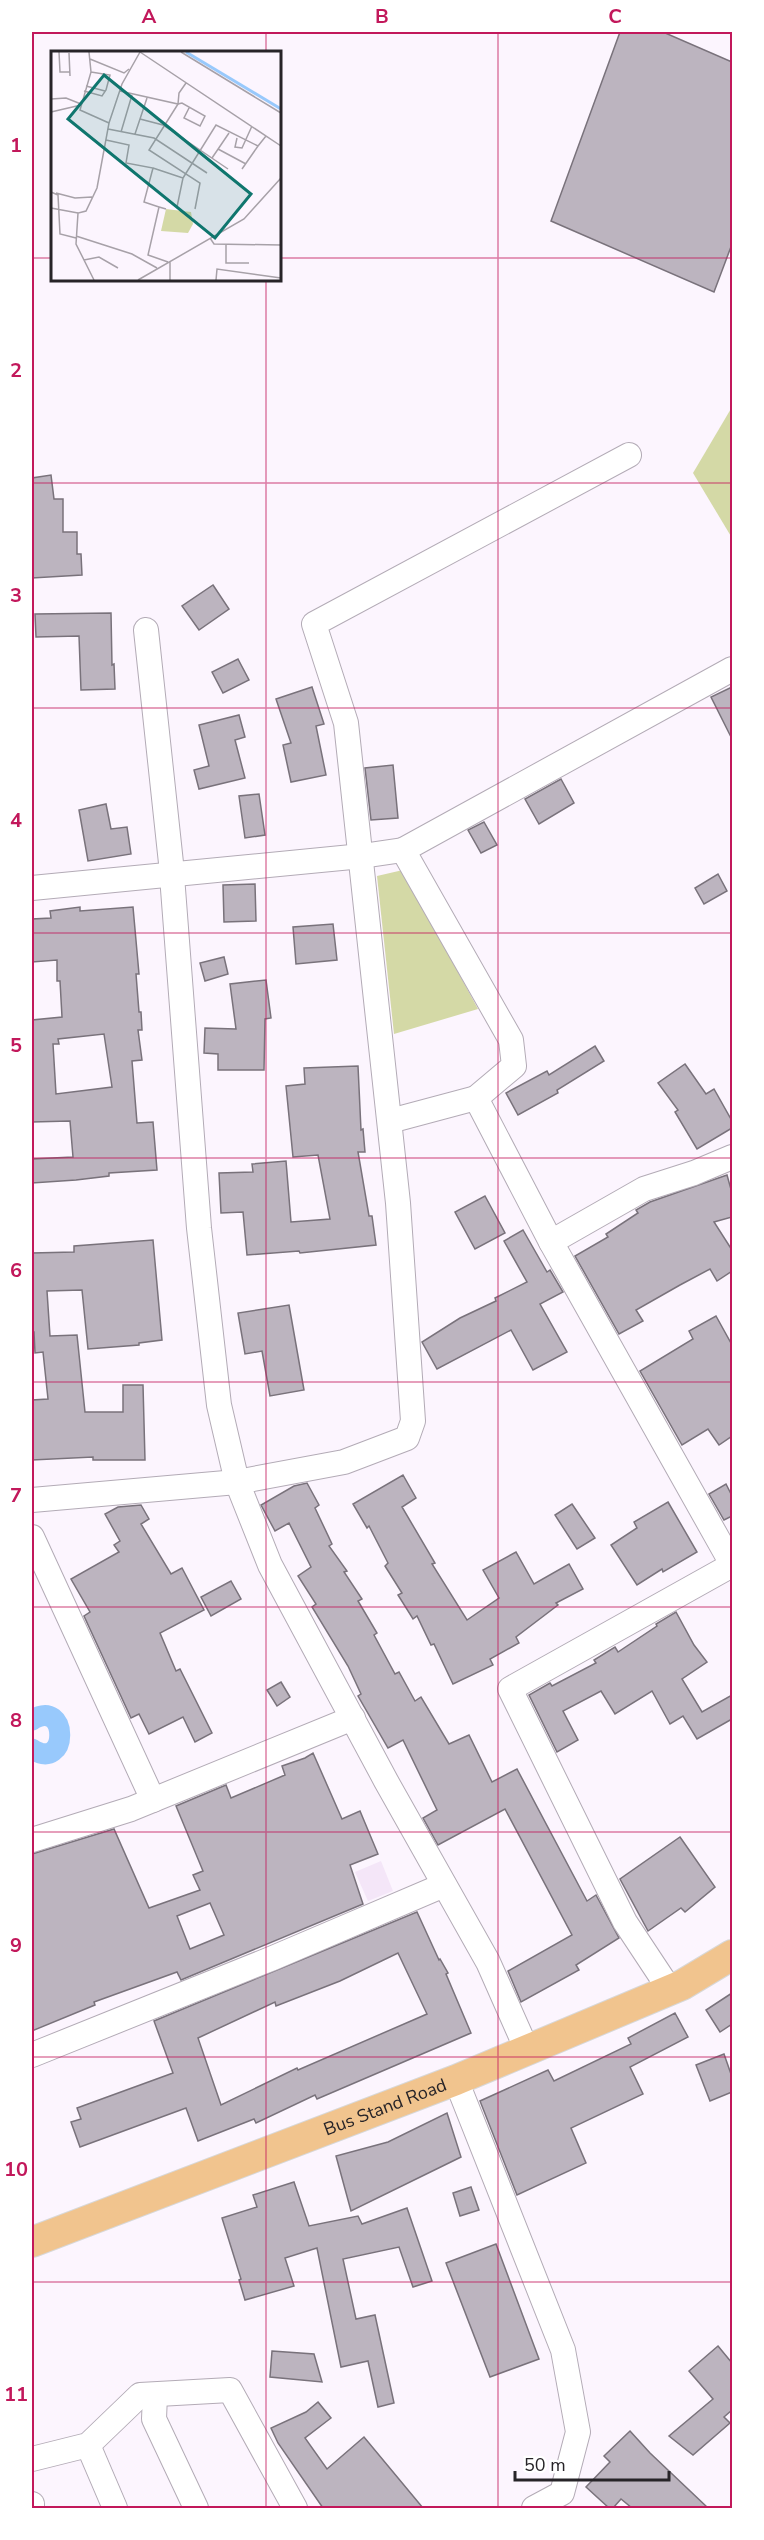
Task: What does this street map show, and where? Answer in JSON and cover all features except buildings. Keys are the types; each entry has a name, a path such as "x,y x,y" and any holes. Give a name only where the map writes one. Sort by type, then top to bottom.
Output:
{"main road":[{"name":"Bus Stand Road","path":"33,2238 456,2080 670,1990 732,1955"}],"street":[{"path":"32,1500 237,1482 344,1462 407,1438 413,1421 398,1203 362,856 346,723 314,624 629,455"},
{"path":"146,630 172,875 199,1228 219,1405 237,1482 270,1565 488,1962 527,2050"},
{"path":"32,888 403,850 732,669"},
{"path":"390,1121 476,1098 514,1065 511,1040 403,850"},
{"path":"476,1098 551,1242 732,1564 510,1689 625,1923 670,1990"},
{"path":"551,1242 644,1189 694,1173 732,1157"},
{"path":"32,1536 153,1800"},
{"path":"32,1840 153,1800 353,1718"},
{"path":"32,2055 273,1958 444,1885"},
{"path":"456,2080 563,2350 578,2432 562,2493 534,2508"},
{"path":"32,2460 88,2445 140,2395 230,2390 295,2508"},
{"path":"155,2395 154,2419 196,2508"},
{"path":"88,2445 115,2508"}],"shaded area":[{"path":"381,1861 393,1891 368,1901 355,1872"}],"green space":[{"path":"732,407 732,538 693,473"},
{"path":"403,870 478,1009 394,1034 377,876"}],"waterway":[{"path":"32,1720 44,1716 53,1718 58,1725 60,1735 53,1751 44,1754 32,1749"}]}
